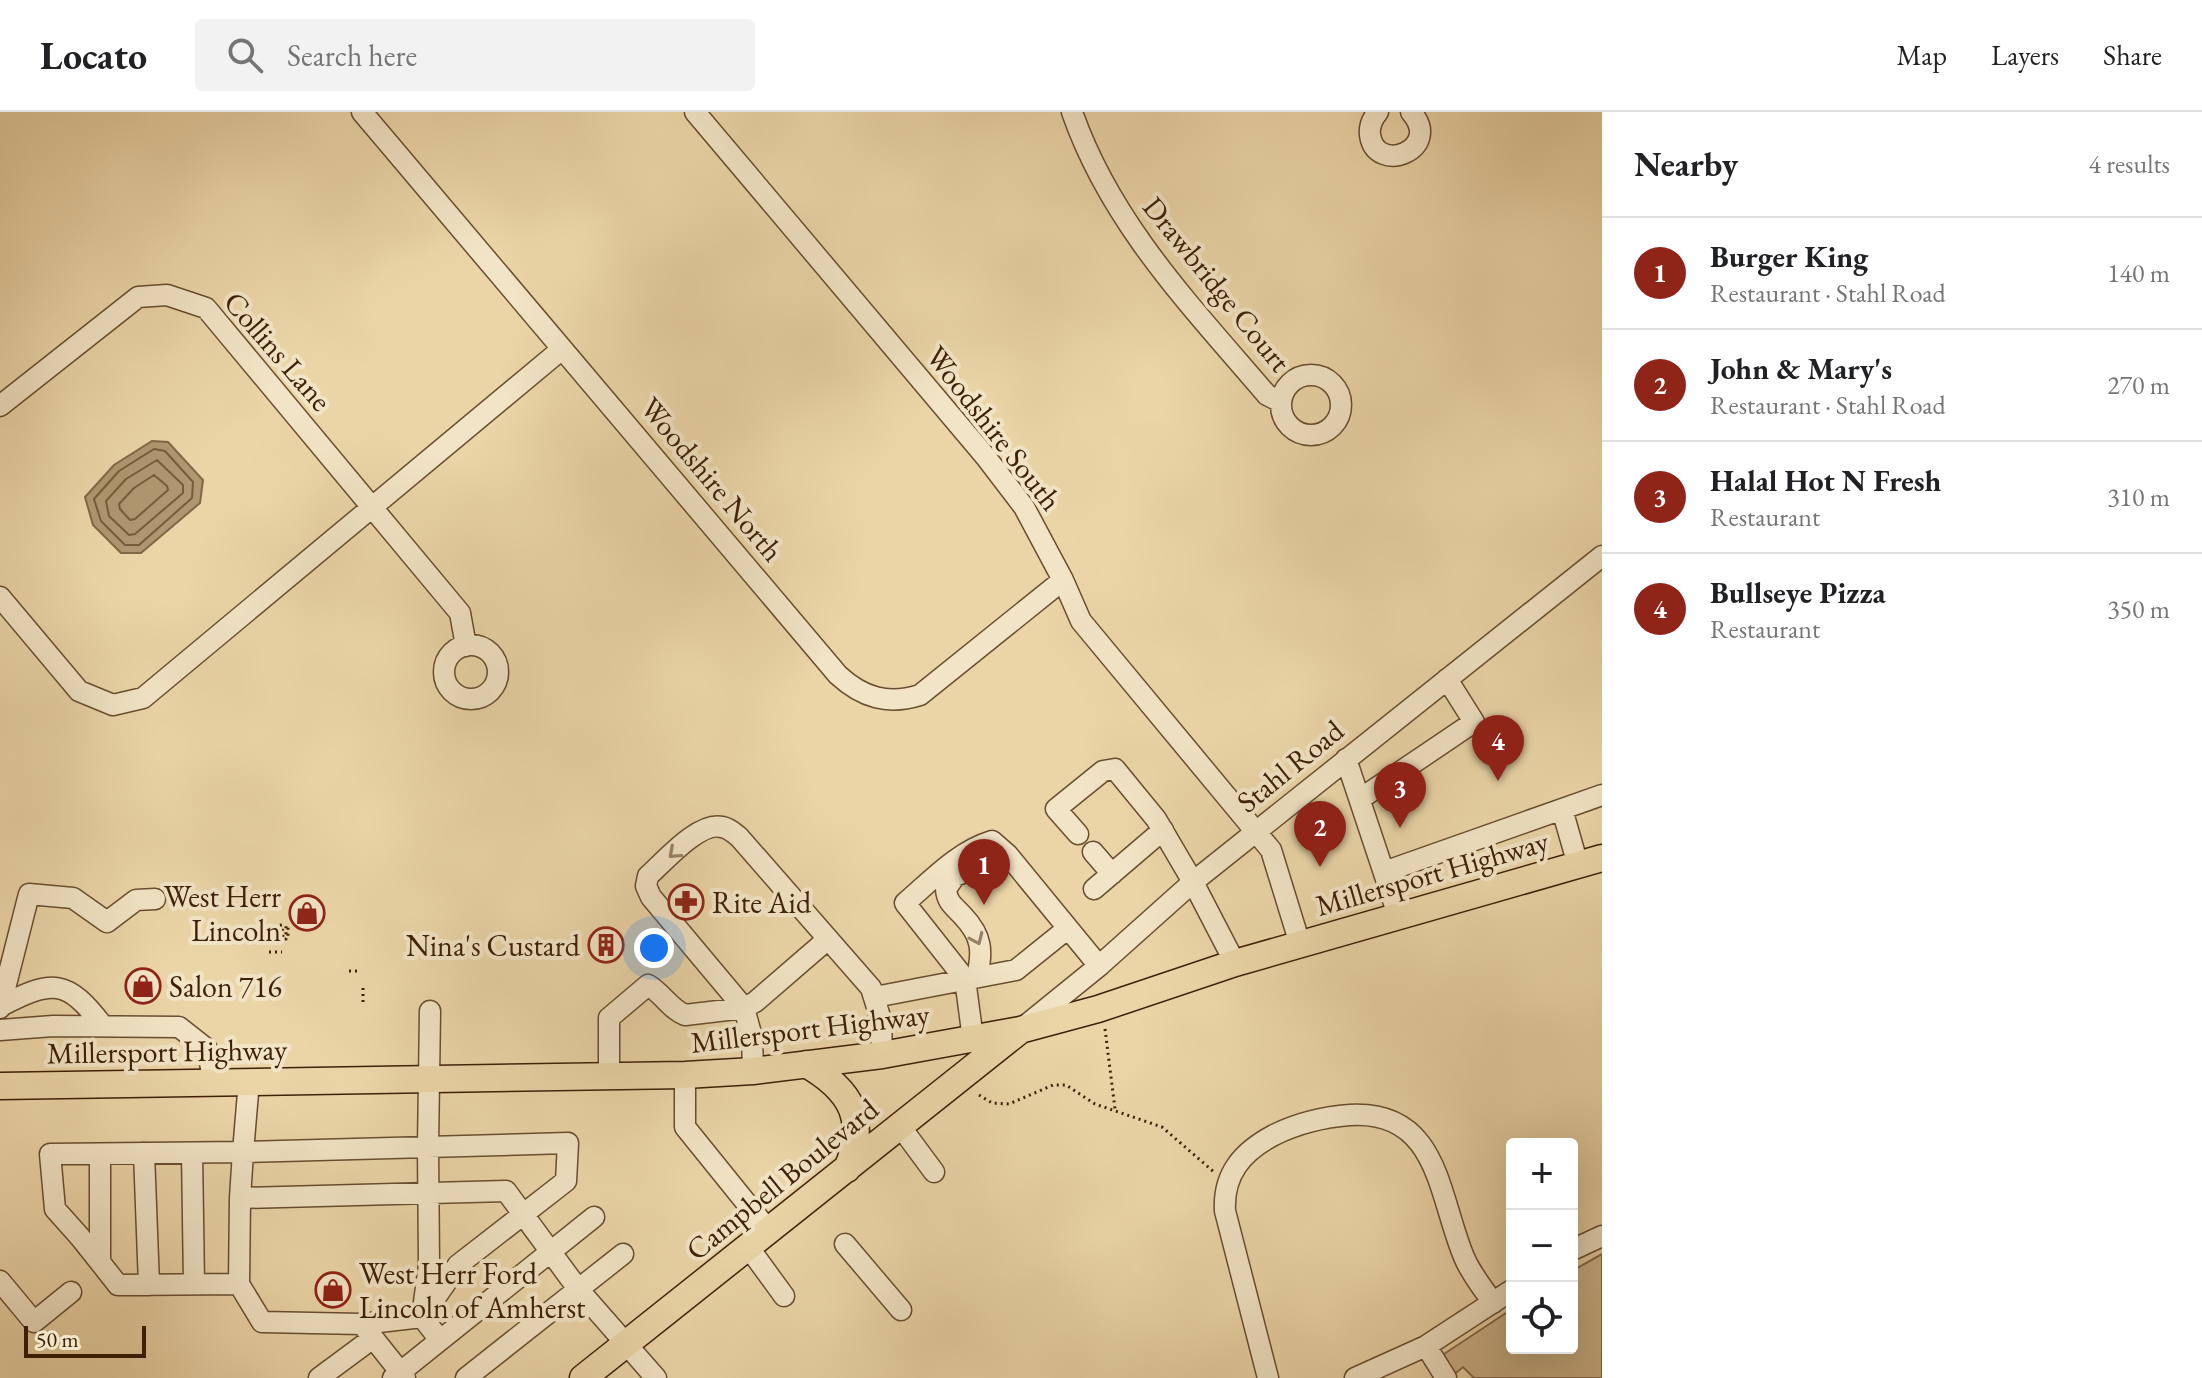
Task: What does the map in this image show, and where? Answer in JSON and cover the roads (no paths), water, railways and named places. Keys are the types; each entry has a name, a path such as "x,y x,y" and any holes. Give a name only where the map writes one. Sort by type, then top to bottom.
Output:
{"main road":[{"name":"Millersport Highway","path":"0,1086 609,1078 753,1071 882,1055 1020,1030 1098,1009 1235,963 1590,861"},
{"name":"Campbell Boulevard","path":"583,1378 1020,1030"},
{"path":"806,1064 837,1085 854,1112 856,1148 847,1169"}],"street":[{"name":"Woodshire North","path":"362,112 852,688 867,696 888,701 920,695 1063,580"},
{"name":"Woodshire South","path":"695,112 985,456 1024,507 1081,621 1271,850 1300,944"},
{"name":"Drawbridge Court","path":"1072,112 1092,163 1133,234 1267,395 1281,402"},
{"path":"1378,112 1370,123 1371,140 1382,153 1398,156 1413,148 1418,141 1419,126 1411,112"},
{"name":"Collins Lane","path":"0,406 138,297 167,295 206,308 460,613 466,646"},
{"path":"0,597 79,691 113,705 143,698 562,349"},
{"name":"Stahl Road","path":"1020,1030 1099,966 1193,882 1602,556"},
{"path":"1360,799 1474,722 1447,679"},
{"path":"1346,759 1399,918"},
{"path":"1078,834 1056,809 1103,771 1115,769 1163,830 1235,963"},
{"path":"1384,872 1602,795"},
{"path":"1562,809 1590,861"},
{"path":"753,1071 752,1037 744,1008 651,897 646,886 648,876 697,832 710,826 722,826 739,837 871,988 881,1020 882,1055"},
{"path":"1094,889 1163,830"},
{"path":"971,978 905,903 956,859 992,841 1008,855 1099,966"},
{"path":"1093,852 1112,874"},
{"path":"973,1039 971,978 982,953 980,938 952,907 946,897 946,889 955,876 1008,855"},
{"path":"0,1007 29,894 73,898 107,922 136,900 155,899"},
{"path":"875,997 1016,970 1067,929"},
{"path":"609,1078 609,1018 648,985 659,991 676,1011 685,1015 744,1008 828,939"},
{"path":"0,1007 23,995 45,988 62,987 75,994 103,1026"},
{"path":"430,1011 429,1265 422,1317 440,1340"},
{"path":"0,1030 53,1026 179,1027 207,1049 214,1082"},
{"path":"685,1075 685,1127 769,1231"},
{"path":"239,1284 118,1285 55,1209 50,1154 243,1152 568,1143 566,1181 458,1265 422,1317 368,1331 262,1322 239,1284 240,1198 243,1152 249,1081"},
{"path":"1268,1378 1225,1211 1228,1180 1234,1168 1255,1147 1303,1123 1340,1116 1368,1115 1395,1122 1409,1130 1427,1152 1464,1257 1493,1303"},
{"path":"900,1126 934,1172"},
{"path":"144,1153 149,1285"},
{"path":"192,1153 194,1284"},
{"path":"100,1154 100,1262"},
{"path":"240,1198 506,1191 578,1289 656,1378"},
{"path":"368,1331 399,1376 594,1217"},
{"path":"1578,1247 1602,1236"},
{"path":"845,1244 901,1310"},
{"path":"749,1248 784,1296"},
{"path":"466,1378 623,1254"},
{"path":"1,1285 34,1322 71,1292"},
{"path":"1355,1378 1426,1346 1506,1294"},
{"path":"319,1378 368,1331"},
{"path":"1426,1346 1446,1378"}],"water":[{"path":"152,441 168,442 203,480 200,503 141,553 121,553 93,525 85,497 114,465"}],"place":[{"name":"Bullseye Pizza","path":"1498,781"},
{"name":"Halal Hot N Fresh","path":"1400,828"},
{"name":"John & Mary's","path":"1320,867"},
{"name":"Rite Aid","path":"686,902"},
{"name":"Burger King","path":"984,905"},
{"name":"West Herr Lincoln","path":"307,913"},
{"name":"Nina's Custard","path":"606,945"},
{"name":"Salon 716","path":"143,986"},
{"name":"West Herr Ford Lincoln of Amherst","path":"333,1290"}]}
